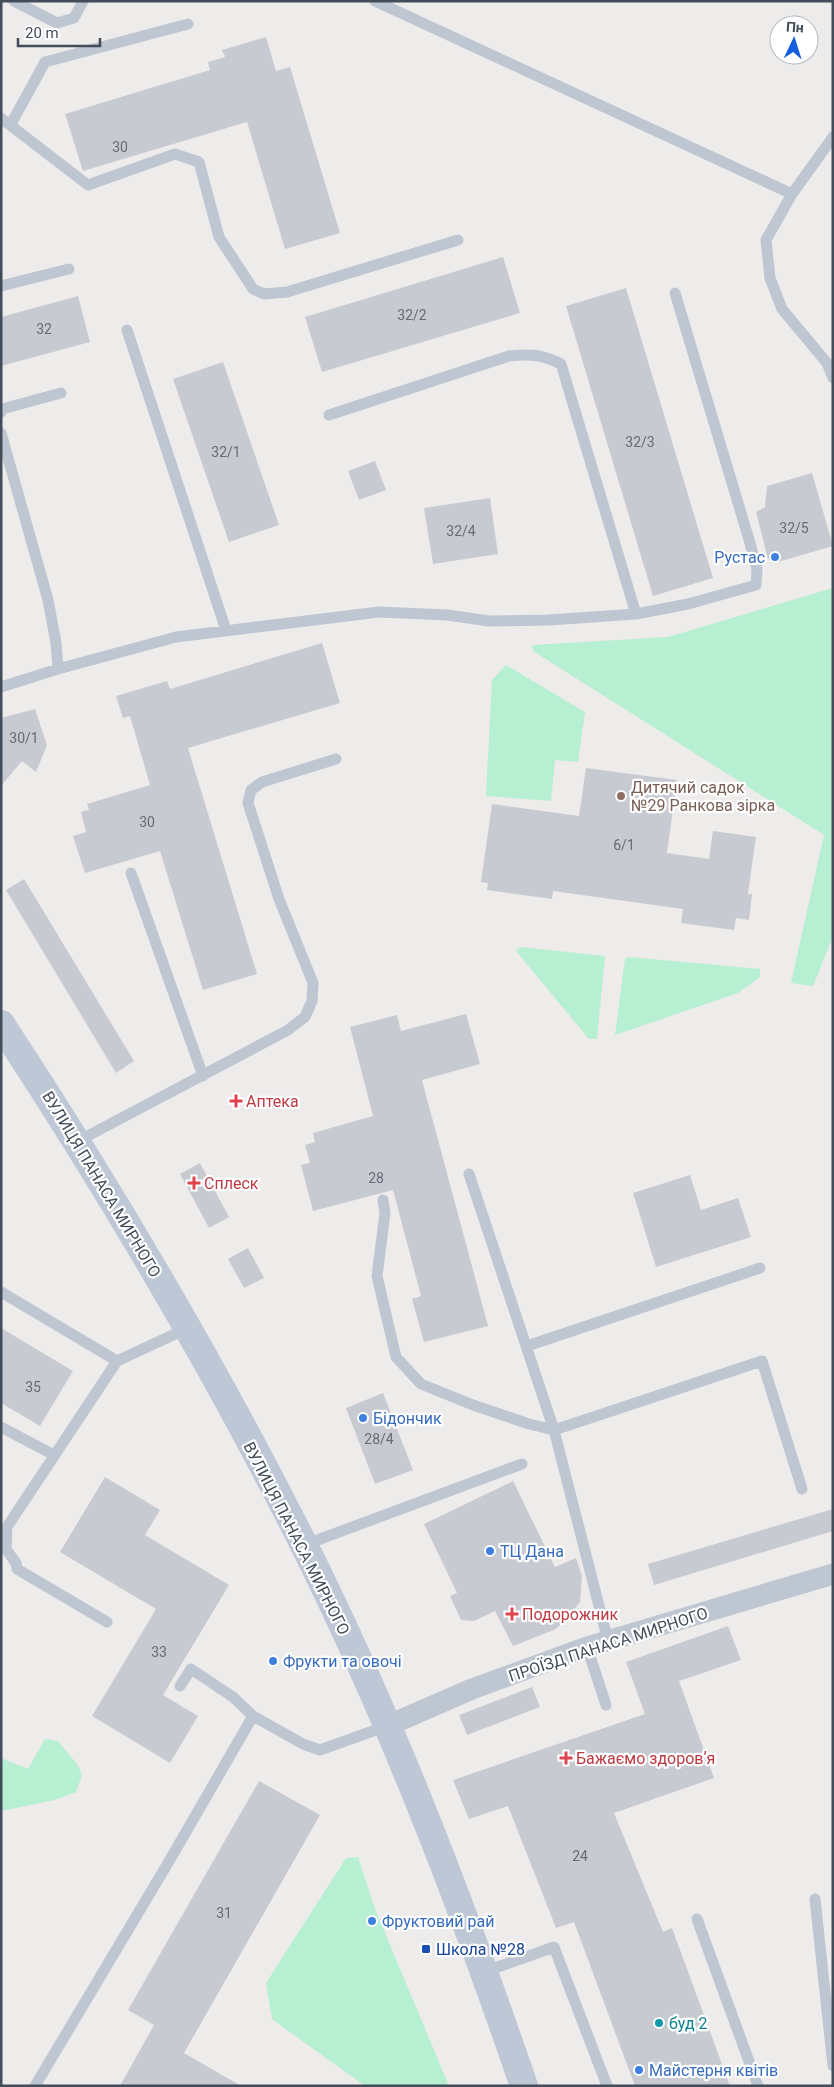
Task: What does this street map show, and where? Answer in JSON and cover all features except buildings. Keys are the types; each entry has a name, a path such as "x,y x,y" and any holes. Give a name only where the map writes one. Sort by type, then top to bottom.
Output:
{"main road":[{"name":"ВУЛИЦЯ ПАНАСА МИРНОГО","path":"1,1024 78,1141 189,1327 304,1545 387,1726 468,1928 524,2086"}],"street":[{"name":"ПРОЇЗД ПАНАСА МИРНОГО","path":"387,1726 472,1689 587,1647 833,1574"}],"lane":[{"path":"14,1 57,23 74,18 83,1"},
{"path":"375,1 792,194"},
{"path":"188,24 45,62 6,121 88,185 175,154 198,162 219,237 254,289 264,294 287,292 458,240"},
{"path":"833,137 792,194 766,240 770,278 782,309 830,362 833,378"},
{"path":"1,286 69,269"},
{"path":"1,687 58,668 176,637 226,630 380,612 447,615 489,621 549,620 636,614 688,604 756,585 757,569 750,543 675,293"},
{"path":"127,330 226,630"},
{"path":"329,415 509,356 533,354 545,356 560,364 636,614"},
{"path":"1,412 2,409 61,393"},
{"path":"1,433 48,600 56,643 58,668"},
{"path":"78,1141 288,1030 305,1017 312,1002 313,984 279,899 248,803 251,790 262,782 336,758"},
{"path":"131,874 203,1076"},
{"path":"469,1174 554,1430 608,1641"},
{"path":"383,1200 385,1213 377,1276 396,1357 421,1384 473,1405 529,1424 554,1430 762,1362 802,1489"},
{"path":"527,1346 760,1268"},
{"path":"1,1292 117,1361"},
{"path":"107,1622 16,1569 16,1563 6,1549 4,1530 117,1361 189,1327"},
{"path":"1,1427 54,1456"},
{"path":"304,1545 522,1464"},
{"path":"587,1647 606,1705"},
{"path":"180,1686 191,1669 233,1697 253,1716 303,1744 320,1750 387,1726"},
{"path":"35,2086 253,1716"},
{"path":"815,1899 833,2066"},
{"path":"697,1919 758,2086"},
{"path":"484,1972 554,1947 606,2086"}],"green space":[{"path":"833,588 833,937 813,986 791,983 824,835 533,651 532,645 668,637"},
{"path":"506,665 585,712 578,762 555,760 551,801 486,796 492,680"},
{"path":"520,947 605,956 597,1039 589,1039 516,951"},
{"path":"629,957 760,969 760,977 738,993 615,1035 625,959"},
{"path":"45,1739 58,1741 77,1764 82,1775 76,1792 55,1800 1,1811 1,1758 28,1769"},
{"path":"358,1857 375,1909 449,2086 365,2086 272,2019 266,1983 346,1858"}],"place":[{"name":"Рустас","path":"775,557"},
{"name":"Дитячий садок №29 Ранкова зірка","path":"621,796"},
{"name":"Аптека","path":"236,1101"},
{"name":"Сплеск","path":"194,1183"},
{"name":"Бідончик","path":"363,1418"},
{"name":"ТЦ Дана","path":"490,1551"},
{"name":"Подорожник","path":"512,1614"},
{"name":"Фрукти та овочі","path":"273,1661"},
{"name":"Бажаємо здоровʼя","path":"566,1758"},
{"name":"Фруктовий рай","path":"372,1921"},
{"name":"Школа №28","path":"426,1949"},
{"name":"буд 2","path":"659,2023"},
{"name":"Майстерня квітів","path":"639,2070"}]}
